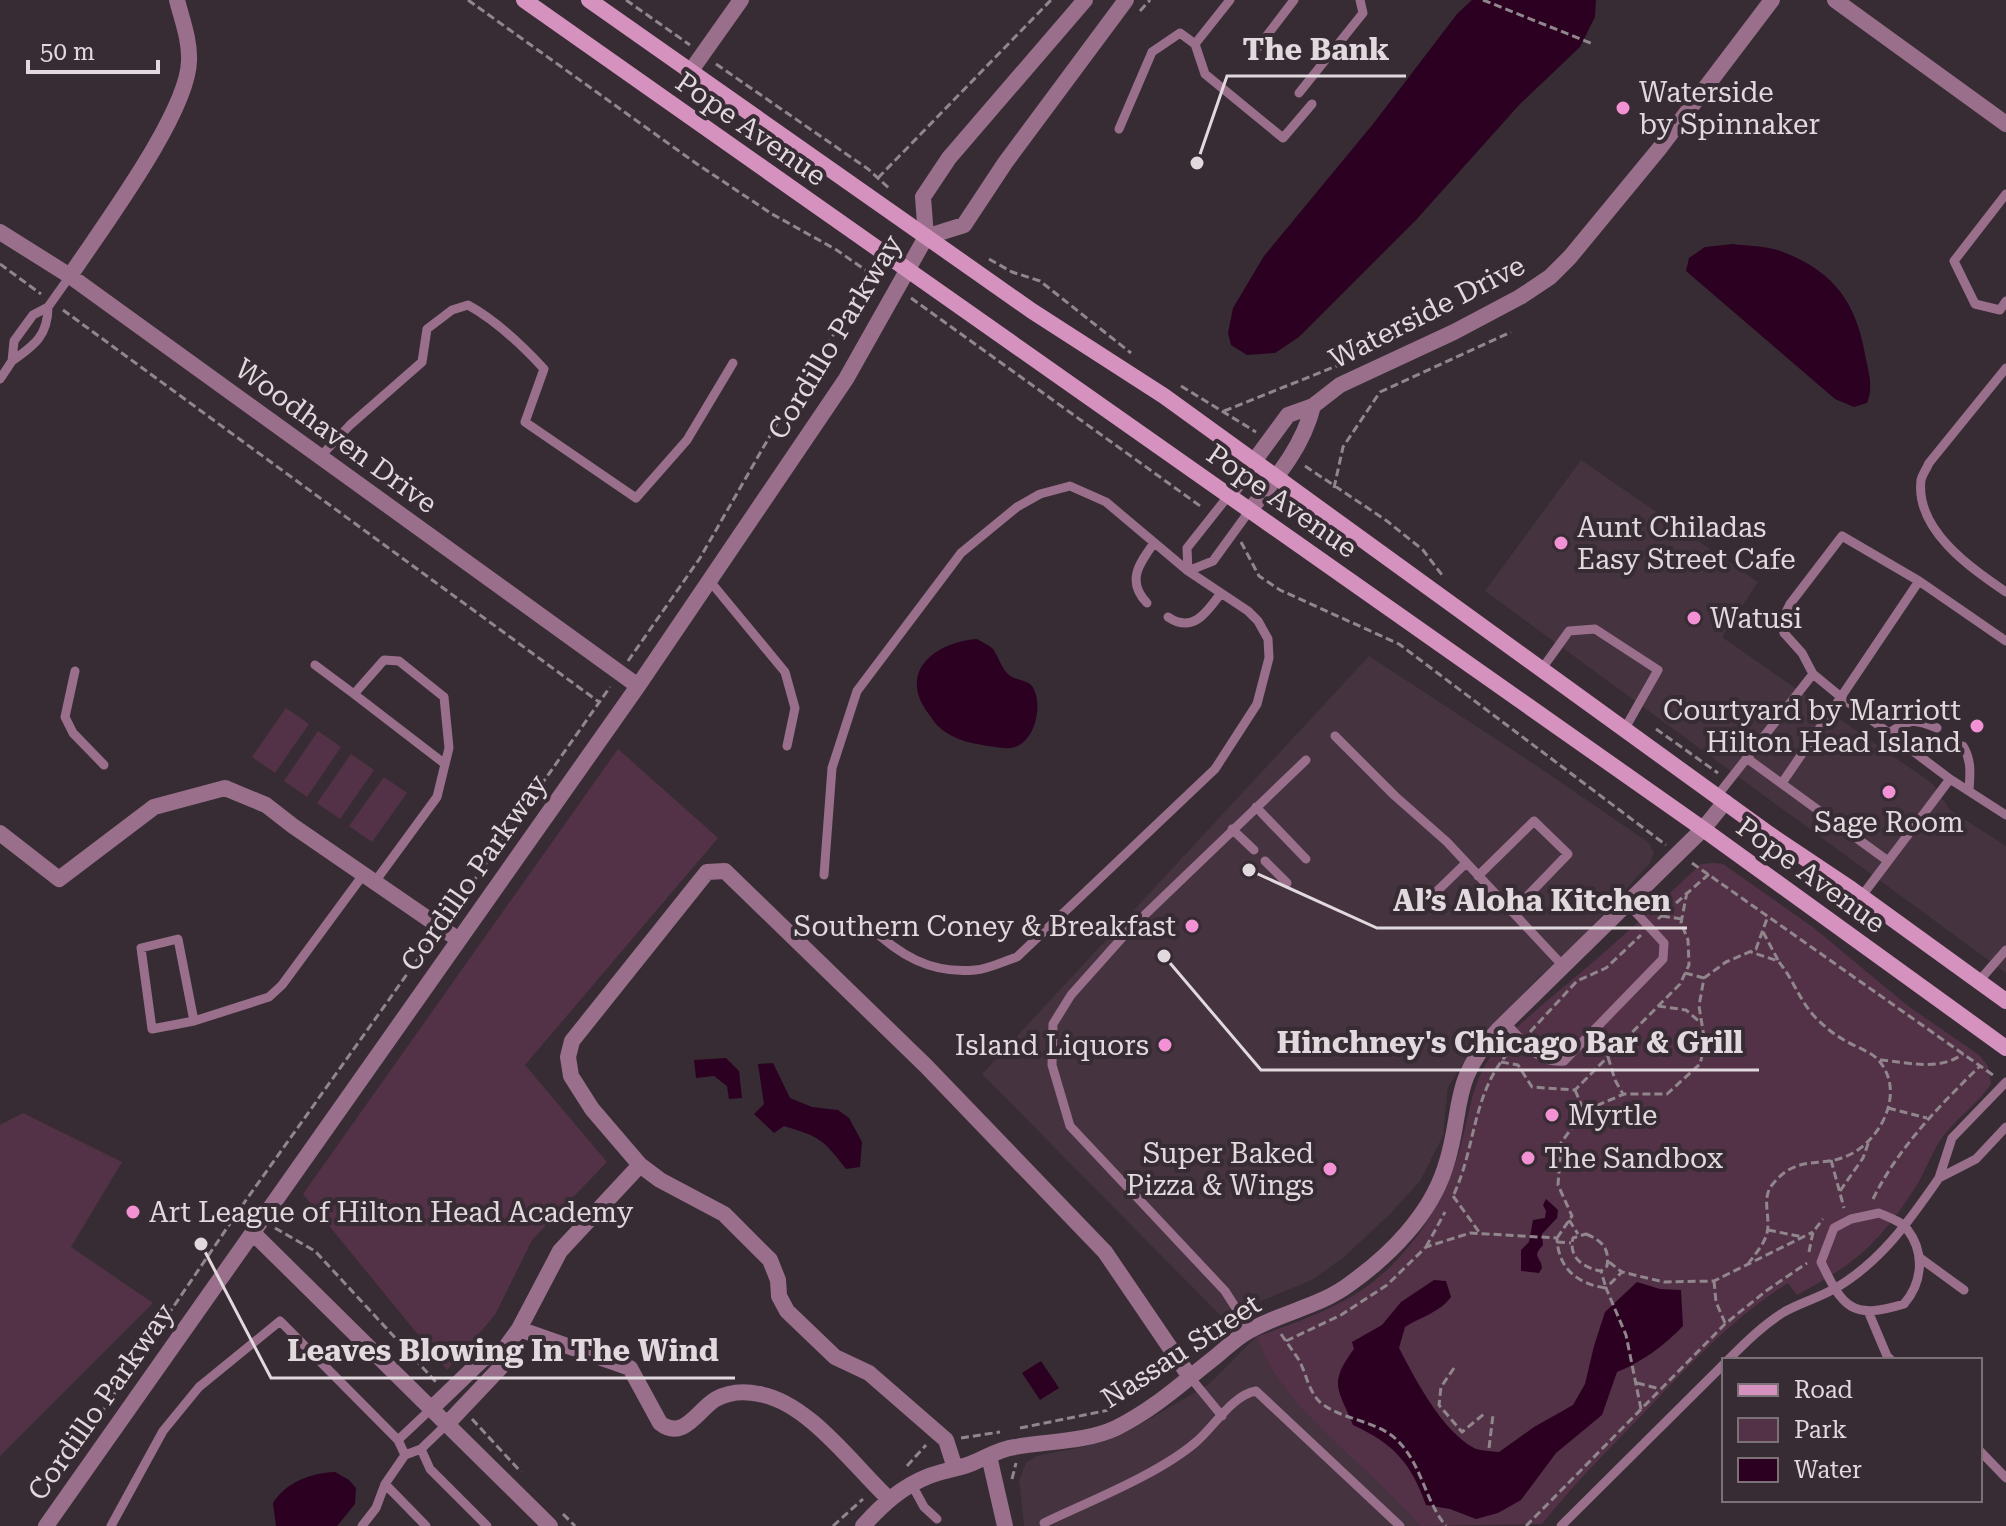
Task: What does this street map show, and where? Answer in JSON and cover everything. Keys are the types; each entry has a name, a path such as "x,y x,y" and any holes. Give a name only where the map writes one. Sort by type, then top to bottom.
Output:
{"main road":[{"name":"Pope Avenue","path":"524,0 1703,829 2006,1048"},
{"name":"Pope Avenue","path":"589,0 1032,311 1164,396 1624,730 2006,1001"}],"street":[{"path":"70,276 152,149 181,96 189,63 188,38 177,0"},
{"path":"690,72 741,0"},
{"name":"Cordillo Parkway","path":"46,1526 638,686 846,379 926,237 923,197 931,184 949,158 1085,0"},
{"name":"Cordillo Parkway","path":"926,237 964,225 1005,163 1126,0"},
{"name":"Waterside Drive","path":"1229,495 1288,415 1313,406 1340,385 1454,332 1520,297 1550,277 1659,149 1772,0"},
{"path":"1835,0 2006,124"},
{"name":"Woodhaven Drive","path":"0,232 70,276 638,686"},
{"name":"Waterside Drive","path":"1250,510 1291,456 1307,429 1313,406"},
{"path":"0,833 59,879 154,807 225,788 266,805 459,940"},
{"name":"Nassau Street","path":"863,1526 882,1493 912,1485 930,1475 1011,1447 1078,1438 1113,1429 1155,1406 1250,1330 1323,1301 1349,1286 1385,1258 1433,1195 1446,1168 1460,1087 1476,1054 1703,829 1721,799"},
{"path":"955,1468 946,1440 869,1373 835,1357 787,1311 779,1296 778,1280 770,1260 724,1214 660,1180 640,1165 592,1109 571,1076 568,1057 572,1041 707,872 725,871 926,1066 1105,1252 1190,1377"},
{"path":"447,1424 501,1367 503,1351 519,1329 560,1251 640,1165"},
{"path":"257,1227 337,1319 550,1526"},
{"path":"519,1329 630,1368 660,1423 667,1428 688,1425 707,1405 720,1397 741,1392 760,1394 787,1403 853,1462 882,1493"},
{"path":"432,1408 483,1359 503,1351"},
{"path":"989,1456 1005,1526"}],"lane":[{"path":"1195,44 1230,0"},
{"path":"1252,55 1294,0"},
{"path":"1299,93 1363,13 1360,0"},
{"path":"1119,129 1152,52 1180,33 1195,44 1205,74 1283,138 1312,104"},
{"path":"2006,194 1954,261 1975,304 2000,310 2006,301"},
{"path":"12,361 14,341 33,315 50,304 70,276"},
{"path":"0,379 12,361 30,349 48,326 50,304"},
{"path":"320,457 350,425 422,362 427,329 452,310 468,305 525,348 544,369 525,422 636,498 687,440 733,363"},
{"path":"2006,368 1929,463 1921,480 1930,521 1950,547 2006,592"},
{"path":"824,875 832,768 857,691 961,553 1017,507 1040,494 1070,486 1106,502 1188,571 1258,621 1268,639 1269,658 1257,704 1215,769 1017,957 977,970 944,969 911,960 887,944 868,925"},
{"path":"1188,571 1187,548 1229,495"},
{"path":"1188,571 1213,561 1250,510"},
{"path":"2006,641 1919,581 1842,536 1790,604 1781,622 1784,633 1802,653 1813,674 1950,779 2006,815"},
{"path":"1147,603 1135,586 1135,573 1154,543"},
{"path":"709,580 785,672 795,708 787,746"},
{"path":"1782,783 1919,581"},
{"path":"1168,617 1182,624 1193,623 1206,613 1221,593"},
{"path":"1541,670 1569,631 1595,629 1658,670 1624,730"},
{"path":"194,1021 178,939 141,948 152,1029 194,1021 269,997 437,797 449,748 444,697 399,661 384,660 354,694"},
{"path":"315,665 445,764"},
{"path":"75,671 65,717 73,733 104,765"},
{"path":"1721,799 1728,782 1813,674"},
{"path":"1889,733 1908,720 1921,721 1937,728"},
{"path":"1335,736 1466,863 1564,967"},
{"path":"1963,746 1971,766 1969,791"},
{"path":"1748,759 1888,861"},
{"path":"1250,1330 1225,1291 1070,1126 1052,1065 1053,1024 1071,995 1129,930 1306,760"},
{"path":"1861,897 1950,779"},
{"path":"1256,807 1306,859"},
{"path":"1478,876 1534,821 1568,854 1512,912"},
{"path":"1232,829 1254,850"},
{"path":"1265,861 1287,883"},
{"path":"1433,895 1466,863"},
{"path":"1506,1023 1537,1056 1551,1063 1564,1061 1663,959 1664,943 1628,904"},
{"path":"1979,981 2006,950"},
{"path":"1730,1358 1761,1328 1808,1299 1834,1289 1875,1259 1905,1226 1939,1178 1952,1138 2006,1082"},
{"path":"1939,1178 1976,1159 2006,1127"},
{"path":"1879,1213 1905,1226 1920,1258 1919,1282 1904,1304 1868,1311 1847,1306 1834,1289 1821,1262 1834,1228 1851,1219 1879,1213"},
{"path":"1920,1258 1964,1290"},
{"path":"1868,1311 1890,1358"},
{"path":"111,1526 163,1431 199,1387 280,1321 398,1440 405,1455"},
{"path":"1561,1526 1722,1366"},
{"path":"1190,1377 1222,1416"},
{"path":"1041,1525 1166,1463 1195,1443 1242,1396 1256,1391 1400,1526"},
{"path":"398,1440 432,1408"},
{"path":"362,1526 376,1508 385,1484 405,1455 421,1449 447,1424"},
{"path":"421,1449 430,1469 487,1526"},
{"path":"1982,1453 2006,1478"},
{"path":"385,1484 426,1526"},
{"path":"912,1485 918,1499 937,1519"}],"path":[{"path":"626,0 779,105 878,178 898,196 891,212"},
{"path":"878,178 1051,0"},
{"path":"1483,0 1593,44"},
{"path":"42,1501 244,1203 700,558 783,413 872,275 877,250"},
{"path":"985,257 1012,272 1040,281 1140,361"},
{"path":"0,264 50,304 599,702"},
{"path":"1334,488 1343,447 1380,392 1511,332"},
{"path":"1172,380 1269,441"},
{"path":"1291,456 1399,531 1423,550 1444,577"},
{"path":"1634,714 1728,782"},
{"path":"1475,1128 1481,1097 1496,1069 1522,1040 1577,981 1606,968 1709,874"},
{"path":"1662,916 1682,919"},
{"path":"1606,1288 1588,1285 1566,1268 1558,1254 1557,1240 1572,1216 1558,1185 1561,1143 1584,1111 1624,1094 1667,1094 1700,1064 1705,1043 1699,1006 1704,978 1726,962 1756,949 1768,916"},
{"path":"1763,932 1810,1011 1827,1028 1880,1060 1928,1066 1950,1063 1963,1054"},
{"path":"1751,952 1778,961"},
{"path":"1685,973 1704,978"},
{"path":"1658,1006 1686,1010 1702,1023"},
{"path":"1608,1057 1615,1080 1624,1094"},
{"path":"1748,1264 1764,1242 1768,1230 1766,1201 1769,1188 1793,1166 1849,1155 1879,1128 1888,1108 1890,1094 1887,1075 1880,1060"},
{"path":"1872,1201 1883,1178 1929,1118 1980,1066"},
{"path":"1575,1090 1584,1111"},
{"path":"1888,1108 1929,1118"},
{"path":"1840,1191 1863,1158 1870,1138"},
{"path":"1831,1160 1844,1208 1834,1210"},
{"path":"1453,1196 1480,1234"},
{"path":"1608,1261 1622,1272 1664,1282 1714,1281 1813,1232 1823,1219"},
{"path":"1569,1220 1579,1235"},
{"path":"257,1227 315,1251 447,1393"},
{"path":"1768,1230 1803,1237"},
{"path":"1526,1526 1725,1324 1766,1291 1807,1264 1813,1232"},
{"path":"1286,1341 1341,1315 1387,1285 1426,1247 1470,1233 1546,1237 1571,1243"},
{"path":"1571,1243 1579,1235 1586,1234 1598,1239 1606,1248 1608,1261 1601,1271"},
{"path":"1571,1243 1573,1255 1579,1262 1601,1271"},
{"path":"1601,1271 1634,1365 1641,1409"},
{"path":"1606,1288 1622,1272"},
{"path":"1714,1281 1716,1302 1725,1324"},
{"path":"1273,1319 1320,1402 1372,1424 1398,1441 1417,1469 1433,1506 1446,1526"},
{"path":"1454,1368 1441,1387 1439,1405 1462,1432 1484,1414"},
{"path":"1637,1383 1660,1389"},
{"path":"1017,1428 1090,1415 1124,1404"},
{"path":"462,1408 525,1476"},
{"path":"1489,1448 1493,1415"},
{"path":"905,1468 929,1442 1005,1431 1016,1462 1012,1483"},
{"path":"833,1526 882,1493"},
{"path":"555,1506 575,1526"}],"shaded area":[{"path":"1581,460 1758,582 1722,637 1933,784 1950,810 2006,846 2006,973 1485,591"},
{"path":"1369,656 1648,842 1654,852 1650,863 1583,936 1533,983 1470,1052 1448,1087 1443,1136 1420,1181 1390,1214 1344,1257 1312,1280 1222,1317 982,1074"},
{"path":"1256,1337 1283,1385 1420,1526 1024,1526 1019,1480 1026,1463 1037,1456 1083,1447 1129,1431 1209,1384"}],"green space":[{"path":"286,708 309,724 275,773 252,757"},
{"path":"318,731 341,747 307,797 284,781"},
{"path":"618,749 718,838 525,1065 607,1162 532,1240 495,1315 447,1370 303,1194"},
{"path":"351,754 374,770 340,819 317,803"},
{"path":"384,777 407,793 372,842 349,826"},
{"path":"1701,864 1723,864 1814,928 1908,1006 1979,1055 1988,1066 1991,1084 1941,1139 1905,1203 1866,1249 1836,1272 1797,1295 1788,1283 1729,1328 1604,1455 1542,1524 1420,1526 1288,1392 1268,1363 1256,1337 1340,1303 1388,1269 1419,1233 1443,1192 1460,1148 1480,1074 1494,1052 1524,1021"},
{"path":"23,1113 122,1162 71,1247 153,1303 0,1456 0,1125"}],"water":[{"path":"1472,0 1596,0 1595,17 1580,47 1520,104 1416,220 1299,337 1275,353 1247,355 1231,345 1228,333 1233,308 1264,256 1373,124 1457,14"},
{"path":"1733,244 1783,252 1829,279 1848,304 1861,335 1870,378 1867,403 1854,407 1835,399 1686,271 1689,258 1705,247"},
{"path":"977,639 993,649 1009,675 1029,683 1035,692 1035,724 1023,742 1014,747 978,744 954,737 937,725 920,698 917,684 919,672 926,661 948,646"},
{"path":"726,1058 739,1071 742,1098 729,1099 727,1086 714,1076 696,1078 694,1060"},
{"path":"773,1063 790,1098 812,1107 838,1110 849,1118 862,1142 860,1167 846,1169 826,1145 806,1133 784,1126 774,1133 754,1114 764,1104 758,1064"},
{"path":"1546,1199 1558,1210 1557,1218 1542,1234 1543,1245 1537,1255 1542,1268 1539,1273 1521,1271 1521,1250 1529,1242 1533,1220 1545,1218 1543,1205"},
{"path":"1434,1280 1446,1281 1451,1297 1436,1311 1405,1327 1399,1348 1440,1417 1462,1440 1479,1450 1499,1452 1573,1405 1585,1384 1605,1312 1637,1282 1660,1289 1681,1290 1683,1326 1653,1352 1617,1372 1602,1415 1556,1453 1521,1500 1498,1513 1476,1519 1450,1509 1426,1505 1414,1477 1399,1456 1380,1440 1353,1425 1338,1386 1341,1370 1354,1349 1352,1342 1382,1325 1401,1302"},
{"path":"1041,1361 1059,1388 1040,1400 1022,1373"},
{"path":"335,1472 356,1488 355,1504 337,1526 276,1526 273,1503 285,1489 308,1477"}],"place":[{"name":"Waterside by Spinnaker","path":"1623,108"},
{"name":"The Bank","path":"1197,163"},
{"name":"Aunt Chiladas Easy Street Cafe","path":"1561,543"},
{"name":"Watusi","path":"1694,618"},
{"name":"Courtyard by Marriott Hilton Head Island","path":"1977,726"},
{"name":"Sage Room","path":"1889,792"},
{"name":"Al’s Aloha Kitchen","path":"1249,870"},
{"name":"Southern Coney & Breakfast","path":"1192,926"},
{"name":"Hinchney's Chicago Bar & Grill","path":"1164,956"},
{"name":"Island Liquors","path":"1165,1045"},
{"name":"Myrtle","path":"1552,1115"},
{"name":"The Sandbox","path":"1528,1158"},
{"name":"Super Baked Pizza & Wings","path":"1330,1169"},
{"name":"Art League of Hilton Head Academy","path":"133,1212"},
{"name":"Leaves Blowing In The Wind","path":"201,1244"}]}
